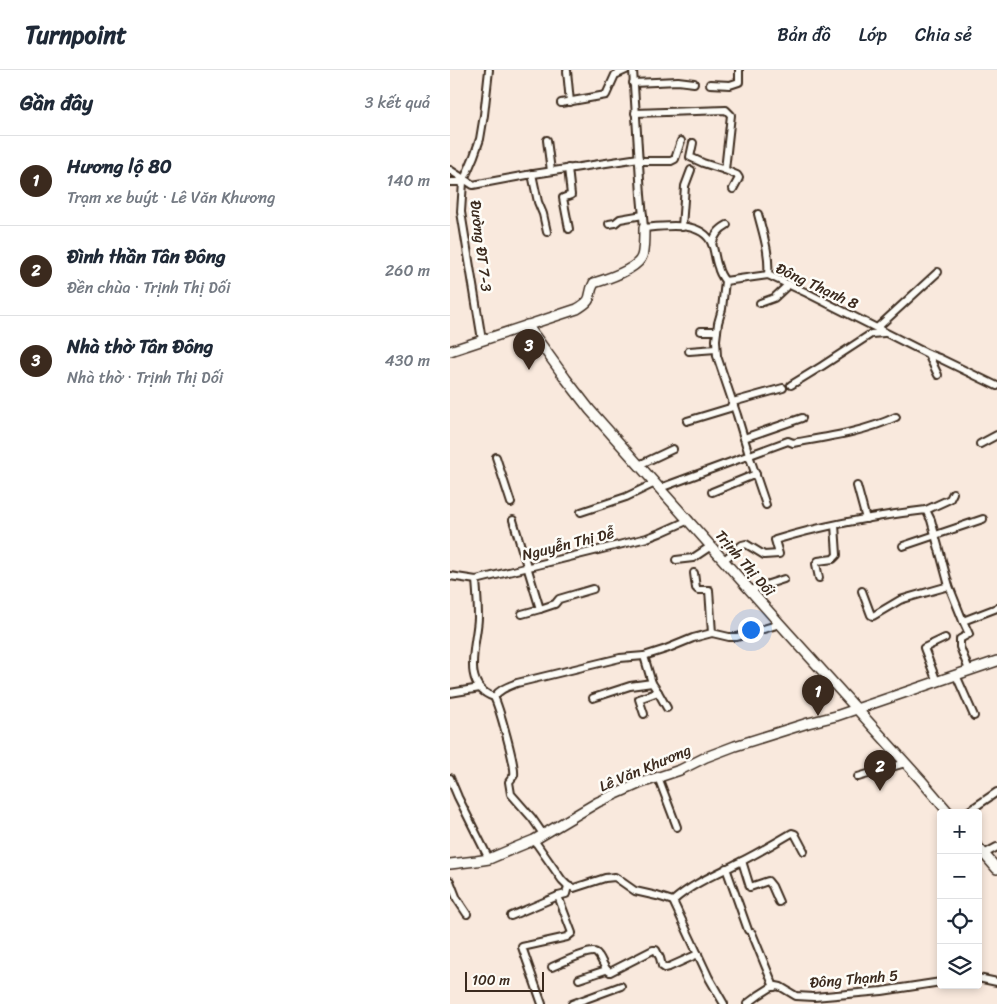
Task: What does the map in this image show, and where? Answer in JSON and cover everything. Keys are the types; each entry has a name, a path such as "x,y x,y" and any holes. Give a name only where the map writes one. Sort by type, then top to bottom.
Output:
{"street":[{"name":"Đường ĐT 7-3","path":"482,340 461,212 463,181 480,140 489,70"},
{"path":"561,103 606,96 615,75 626,70"},
{"path":"450,351 577,309 590,298 594,283 621,273 638,264 643,252 644,228 633,70"},
{"path":"710,84 730,85 739,82 740,70"},
{"path":"567,71 570,102"},
{"path":"634,83 678,81 694,83"},
{"path":"636,113 726,110 731,115 725,170"},
{"path":"547,140 552,171"},
{"path":"450,170 463,181 473,185 568,168 639,159 671,160 675,159 681,141"},
{"path":"694,143 690,157 737,176 739,178 733,189"},
{"path":"568,168 571,195 563,198 569,229"},
{"path":"682,227 685,186 691,170"},
{"path":"532,174 547,232"},
{"path":"450,182 463,181"},
{"path":"758,214 766,242 769,264 768,275"},
{"path":"609,224 615,223 620,219 643,215"},
{"path":"712,244 716,234 727,225"},
{"path":"644,228 691,227 708,238 712,244 718,270 725,281 717,331 717,356 766,505"},
{"path":"877,328 938,272"},
{"name":"Đông Thạnh 8","path":"725,281 768,275 884,333 997,386"},
{"path":"760,303 774,298 789,284"},
{"name":"Trịnh Thị Dối","path":"527,325 590,410 946,809"},
{"path":"701,331 717,331"},
{"path":"791,385 871,334 884,333"},
{"path":"689,351 716,349"},
{"path":"928,354 938,375"},
{"path":"687,421 730,408 733,402 783,388"},
{"path":"581,512 749,456 788,441 793,444 833,436 859,430 896,417"},
{"path":"744,438 802,418"},
{"path":"980,444 997,435"},
{"path":"639,465 673,449"},
{"path":"496,457 511,503"},
{"path":"712,492 756,474"},
{"path":"857,486 866,519"},
{"path":"724,560 742,545 746,544 764,555 779,554 775,540 835,525 926,510 950,499 954,493"},
{"path":"926,510 931,520 949,586 969,634 960,640 960,648 970,670"},
{"path":"903,546 983,519"},
{"path":"513,520 540,609"},
{"name":"Nguyễn Thị Dễ","path":"450,576 476,580 647,538 689,520"},
{"path":"819,578 816,564 818,561 833,558 837,555 835,525"},
{"path":"676,560 693,558 711,546"},
{"path":"694,573 696,588 698,590 709,590 712,632"},
{"path":"750,590 784,579"},
{"path":"476,580 478,618 472,659 477,684 487,695 494,697"},
{"path":"862,591 870,615 873,616 910,596 949,586"},
{"path":"522,614 555,604 559,599 593,589"},
{"path":"963,621 997,608"},
{"path":"494,697 505,687 517,683 620,658 644,656 712,632 729,637 737,637 780,624"},
{"path":"937,682 924,648 945,638"},
{"path":"644,656 652,683 667,708"},
{"name":"Lê Văn Khương","path":"450,864 489,859 534,840 598,802 735,746 836,716 997,661"},
{"path":"956,675 974,716"},
{"path":"593,698 630,686 652,683"},
{"path":"450,693 480,688"},
{"path":"644,714 640,699 658,692"},
{"path":"494,697 501,715 514,764 514,774 509,782 511,794 543,834"},
{"path":"858,778 905,762"},
{"path":"658,777 676,827"},
{"path":"450,778 489,859"},
{"path":"972,809 997,792"},
{"path":"673,901 684,892 792,833 795,834 804,851"},
{"path":"534,840 568,886 574,888 605,878 615,877 635,891 673,901 709,978 724,1004"},
{"path":"982,850 997,847"},
{"path":"982,851 997,869"},
{"path":"742,861 750,887 768,881 779,902"},
{"path":"726,868 750,932 774,987 747,1004"},
{"path":"450,881 457,898 467,914"},
{"path":"511,916 566,894 568,886"},
{"path":"542,1004 522,947 567,937 572,933 558,896"},
{"path":"579,979 606,970 610,972 653,950 656,950 662,966 665,968 698,954"},
{"path":"552,967 593,952 597,953 606,970"},
{"path":"982,979 997,982"},
{"name":"Đông Thạnh 5","path":"774,987 781,986 796,996 814,997 882,991 937,983"},
{"path":"572,1004 621,986"}],"place":[{"name":"Nhà thờ Tân Đông","path":"529,370"},
{"name":"Hương lộ 80","path":"818,716"},
{"name":"Đình thần Tân Đông","path":"880,791"}]}
